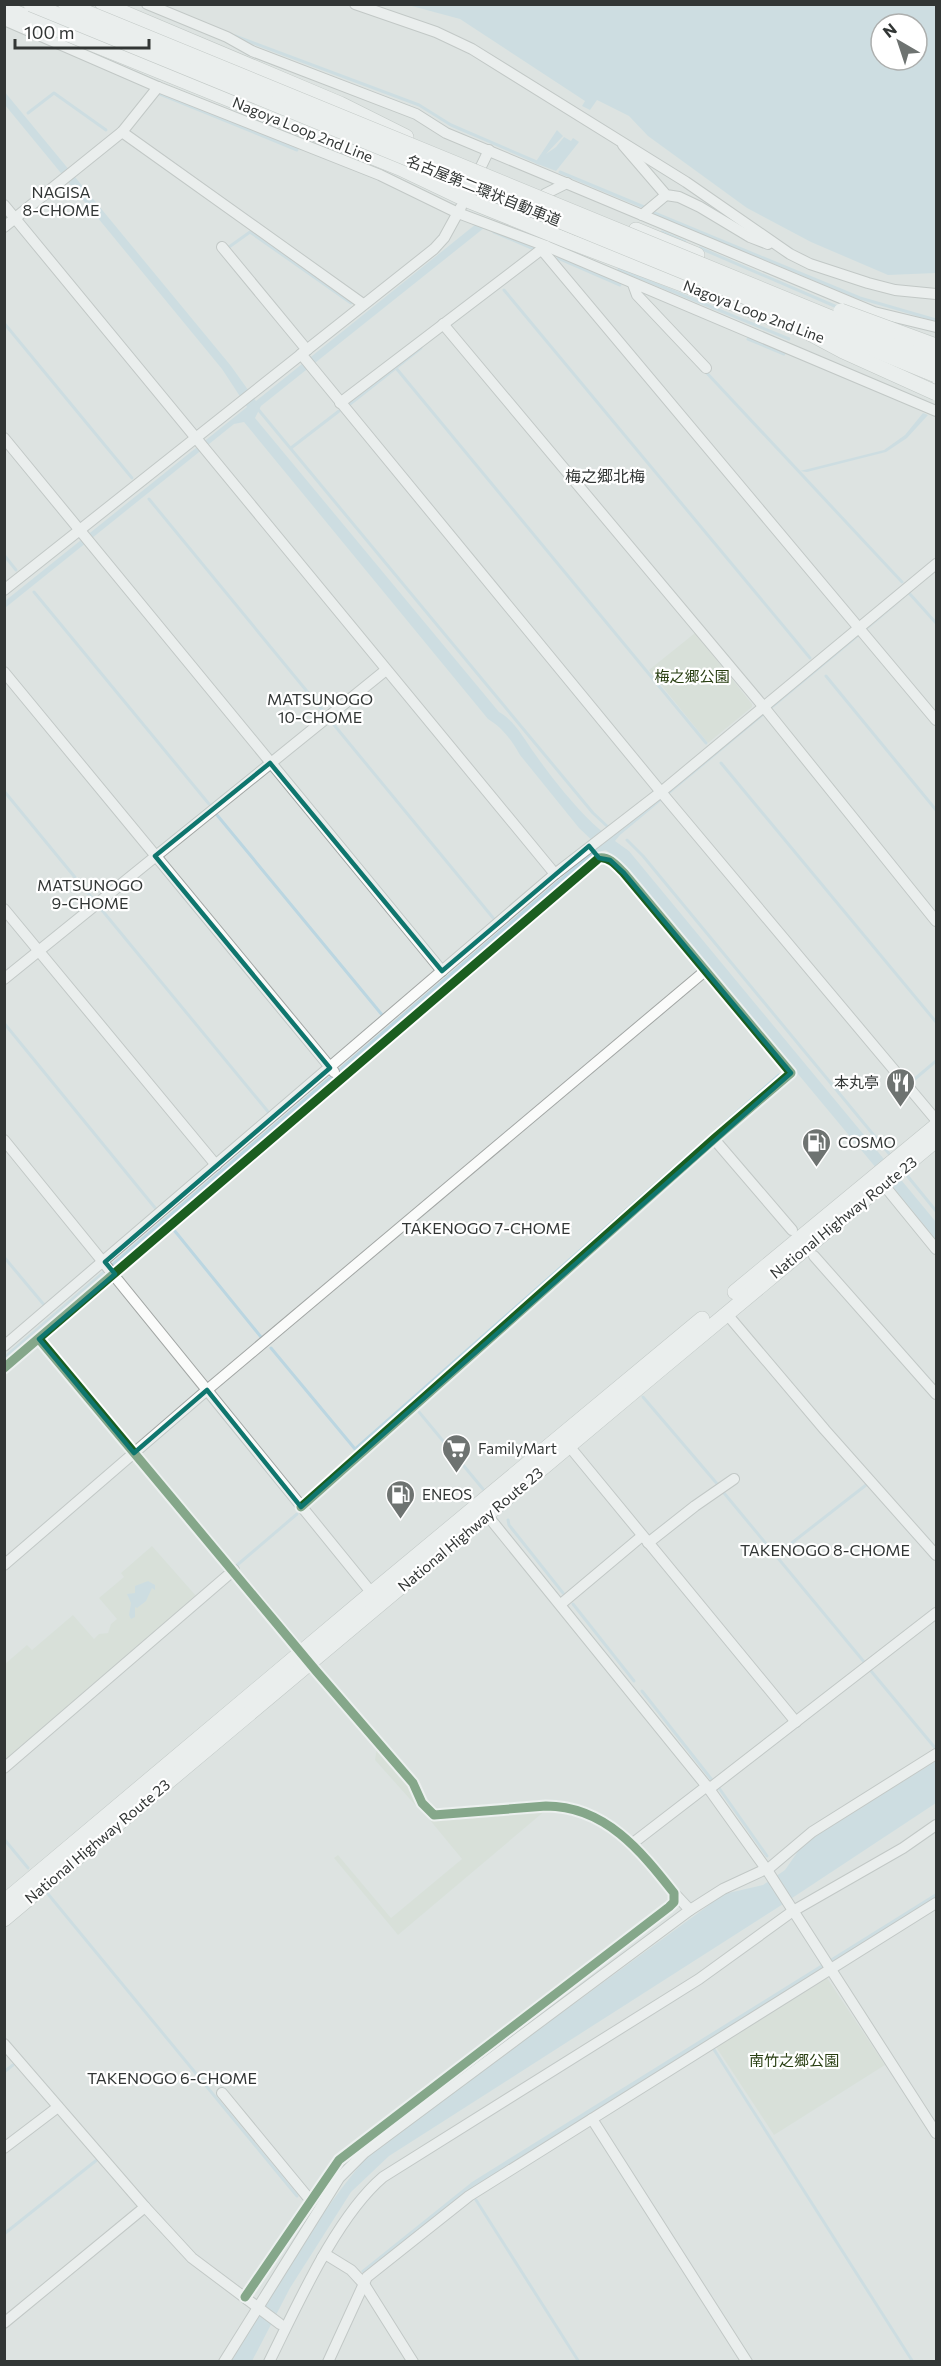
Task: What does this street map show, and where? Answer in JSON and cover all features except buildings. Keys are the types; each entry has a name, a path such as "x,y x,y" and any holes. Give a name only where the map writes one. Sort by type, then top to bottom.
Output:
{"highway":[{"name":"名古屋第二環状自動車道","path":"31,4 728,282 936,359"},
{"name":"名古屋第二環状自動車道","path":"66,4 728,282"},
{"name":"Nagoya Loop 2nd Line","path":"103,4 340,104 440,154 677,246 936,359"},
{"name":"Nagoya Loop 2nd Line","path":"4,8 400,168 571,242 802,329 935,383"},
{"path":"728,282 821,303 936,346"},
{"path":"728,282 843,351 935,383"},
{"name":"National Highway Route 23","path":"484,1510 569,1446 726,1313 882,1180 936,1126"},
{"name":"National Highway Route 23","path":"901,1162 936,1140"},
{"name":"National Highway Route 23","path":"4,1902 376,1599 882,1180"},
{"name":"National Highway Route 23","path":"4,1918 376,1599"}],"street":[{"path":"147,4 227,37 252,51 416,114 446,133 874,312 936,327"},
{"path":"355,4 436,32 472,49 617,138 790,254"},
{"path":"4,20 158,87 380,175 458,213 936,411"},
{"path":"4,227 122,132 158,87"},
{"path":"122,132 363,304"},
{"path":"617,138 666,195 679,197 750,237 834,273 896,290 936,294"},
{"path":"4,590 85,535 199,443 241,402 434,249 444,238 458,213 489,150"},
{"path":"380,175 400,168"},
{"path":"545,194 567,183"},
{"path":"642,215 666,195"},
{"path":"4,205 555,874"},
{"path":"571,242 596,265 612,275"},
{"path":"222,247 340,403 936,1120"},
{"path":"340,403 544,248"},
{"path":"544,248 936,720"},
{"path":"633,284 637,295 706,368"},
{"path":"443,324 766,710 936,921"},
{"path":"896,395 935,383"},
{"path":"4,438 442,971"},
{"path":"4,1368 340,1081 594,850 608,833 664,795 861,632 936,564"},
{"path":"4,979 386,670"},
{"path":"4,672 340,1081"},
{"path":"4,1346 105,1262 555,874 594,850"},
{"path":"301,1507 791,1073 624,873 594,850"},
{"path":"4,909 216,1165"},
{"path":"4,1565 207,1390 705,971"},
{"path":"714,1139 792,1230"},
{"path":"4,1140 115,1274 376,1599"},
{"path":"882,1180 936,1250"},
{"path":"814,1256 936,1394"},
{"path":"726,1313 825,1430 936,1555"},
{"path":"39,1339 295,1645"},
{"path":"569,1446 796,1722"},
{"path":"561,1604 645,1540 734,1479"},
{"path":"484,1510 708,1787 831,1968 936,2133"},
{"path":"4,1768 234,1570"},
{"path":"633,1843 796,1722 936,1613"},
{"path":"317,1672 413,1783 422,1803 434,1815 558,1806 580,1811 611,1826 633,1843 690,1910"},
{"path":"224,2361 339,2178 364,2152 690,1910 723,1889 767,1871 812,1832 936,1754"},
{"path":"261,2361 279,2322 305,2278 325,2254 369,2189 383,2177 699,1979 791,1908 903,1848 936,1825"},
{"path":"245,2297 339,2160 669,1906 674,1902 674,1893"},
{"path":"328,2361 367,2277 468,2196 936,1903"},
{"path":"4,2044 192,2258 279,2322"},
{"path":"222,2093 311,2201"},
{"path":"4,2148 58,2107"},
{"path":"592,2119 747,2361"},
{"path":"4,2323 145,2207"},
{"path":"325,2254 351,2270 364,2284 413,2361"},
{"path":"269,2361 325,2254"}],"highlighted area":[{"path":"270,763 442,971 589,846 599,858 610,860 624,873 791,1073 301,1507 207,1390 134,1453 39,1339 115,1274 105,1262 330,1068 155,856"}],"green space":[{"name":"梅之郷公園","path":"695,633 752,704 752,707 708,743 649,670"},
{"path":"152,1546 197,1597 5,1764 5,1664 27,1645 32,1650 73,1615 94,1639 99,1634 108,1633 111,1624 117,1619 99,1598 124,1577 121,1573"},
{"path":"377,1747 411,1787 417,1807 375,1760"},
{"path":"546,1810 398,1935 334,1858 338,1855 391,1918 462,1859 429,1819"},
{"name":"南竹之郷公園","path":"827,1978 885,2065 774,2135 716,2047"}],"water":[{"path":"408,5 936,5 936,273 888,275 811,242 747,208 648,136 629,116 597,100 590,110 582,106 585,101 460,19"},
{"path":"4,91 231,366 256,401 476,224 484,228 261,406 255,418 499,712 515,725 570,799 610,837 910,594 615,841 629,851 936,1222 936,1240 629,871 606,850 602,851 5,1361 5,1355 598,846 579,828 520,755 507,735 488,719 244,422 234,424 5,608 5,601 247,407 222,369 5,105"},
{"path":"557,130 563,136 546,154 564,137 571,141 573,138 579,142 556,171 535,163"},
{"path":"923,413 928,415 907,438 886,452 807,472 800,471 884,450 905,435"},
{"path":"148,1581 155,1585 155,1590 152,1588 146,1601 137,1608 135,1607 135,1617 131,1619 129,1615 131,1603 127,1594 135,1593 135,1586"},
{"path":"936,1761 936,1803 780,1906 389,2156 351,2192 290,2288 252,2361 231,2362 296,2254 331,2203 370,2153 724,1894 763,1885 785,1870 803,1844"},
{"path":"936,1893 936,1898 463,2194 364,2274 361,2271 472,2182"}],"waterway":[{"path":"235,36 419,105 451,125 539,163"},
{"path":"28,113 54,93 106,130"},
{"path":"160,94 297,150"},
{"path":"560,172 644,207"},
{"path":"652,212 860,298 936,320"},
{"path":"229,247 250,232 351,303"},
{"path":"494,232 534,249"},
{"path":"662,232 685,242"},
{"path":"700,248 837,307"},
{"path":"558,258 620,285"},
{"path":"619,269 789,339"},
{"path":"504,290 810,658"},
{"path":"4,323 132,478"},
{"path":"748,339 784,354"},
{"path":"350,404 421,348"},
{"path":"396,368 706,743"},
{"path":"705,371 902,582"},
{"path":"257,408 593,813 608,827"},
{"path":"291,448 339,411"},
{"path":"149,499 324,712"},
{"path":"4,555 16,570"},
{"path":"34,592 209,804"},
{"path":"909,593 936,623"},
{"path":"826,676 936,810"},
{"path":"330,720 494,919"},
{"path":"721,763 936,1022"},
{"path":"4,791 92,898"},
{"path":"217,815 383,1016"},
{"path":"627,840 643,856 891,1156"},
{"path":"101,909 270,1114"},
{"path":"4,1023 156,1209"},
{"path":"910,1083 936,1061"},
{"path":"271,1348 355,1449 779,1075"},
{"path":"905,1173 936,1211"},
{"path":"174,1230 261,1337"},
{"path":"4,1257 45,1306"},
{"path":"643,1397 719,1486"},
{"path":"419,1412 483,1489"},
{"path":"775,1556 866,1485"},
{"path":"724,1493 865,1663"},
{"path":"236,1566 297,1514"},
{"path":"508,1520 509,1525 563,1593"},
{"path":"573,1604 634,1681"},
{"path":"871,1671 936,1749"},
{"path":"642,1691 712,1780"},
{"path":"719,1788 767,1856"},
{"path":"4,1839 28,1868"},
{"path":"48,1894 297,2196"},
{"path":"713,2048 913,2362"},
{"path":"4,2072 13,2065"},
{"path":"4,2234 98,2159"},
{"path":"476,2200 579,2362"}],"cycle path":[{"path":"4,1368 599,858 609,860 624,873 791,1073 301,1507"},
{"path":"39,1339 317,1672 413,1783 422,1803 434,1815 546,1806 567,1808 586,1814 604,1822 635,1847 674,1893 674,1902 669,1907 339,2160 245,2297"}],"place":[{"name":"本丸亭","path":"900,1108"},
{"name":"COSMO","path":"817,1168"},
{"name":"FamilyMart","path":"457,1474"},
{"name":"ENEOS","path":"401,1520"}],"district":[{"name":"NAGISA 8-CHOME","path":"61,200"},
{"name":"梅之郷北梅","path":"605,475"},
{"name":"MATSUNOGO 10-CHOME","path":"320,707"},
{"name":"MATSUNOGO 9-CHOME","path":"90,893"},
{"name":"TAKENOGO 7-CHOME","path":"486,1227"},
{"name":"TAKENOGO 8-CHOME","path":"825,1549"},
{"name":"TAKENOGO 6-CHOME","path":"172,2077"}]}
